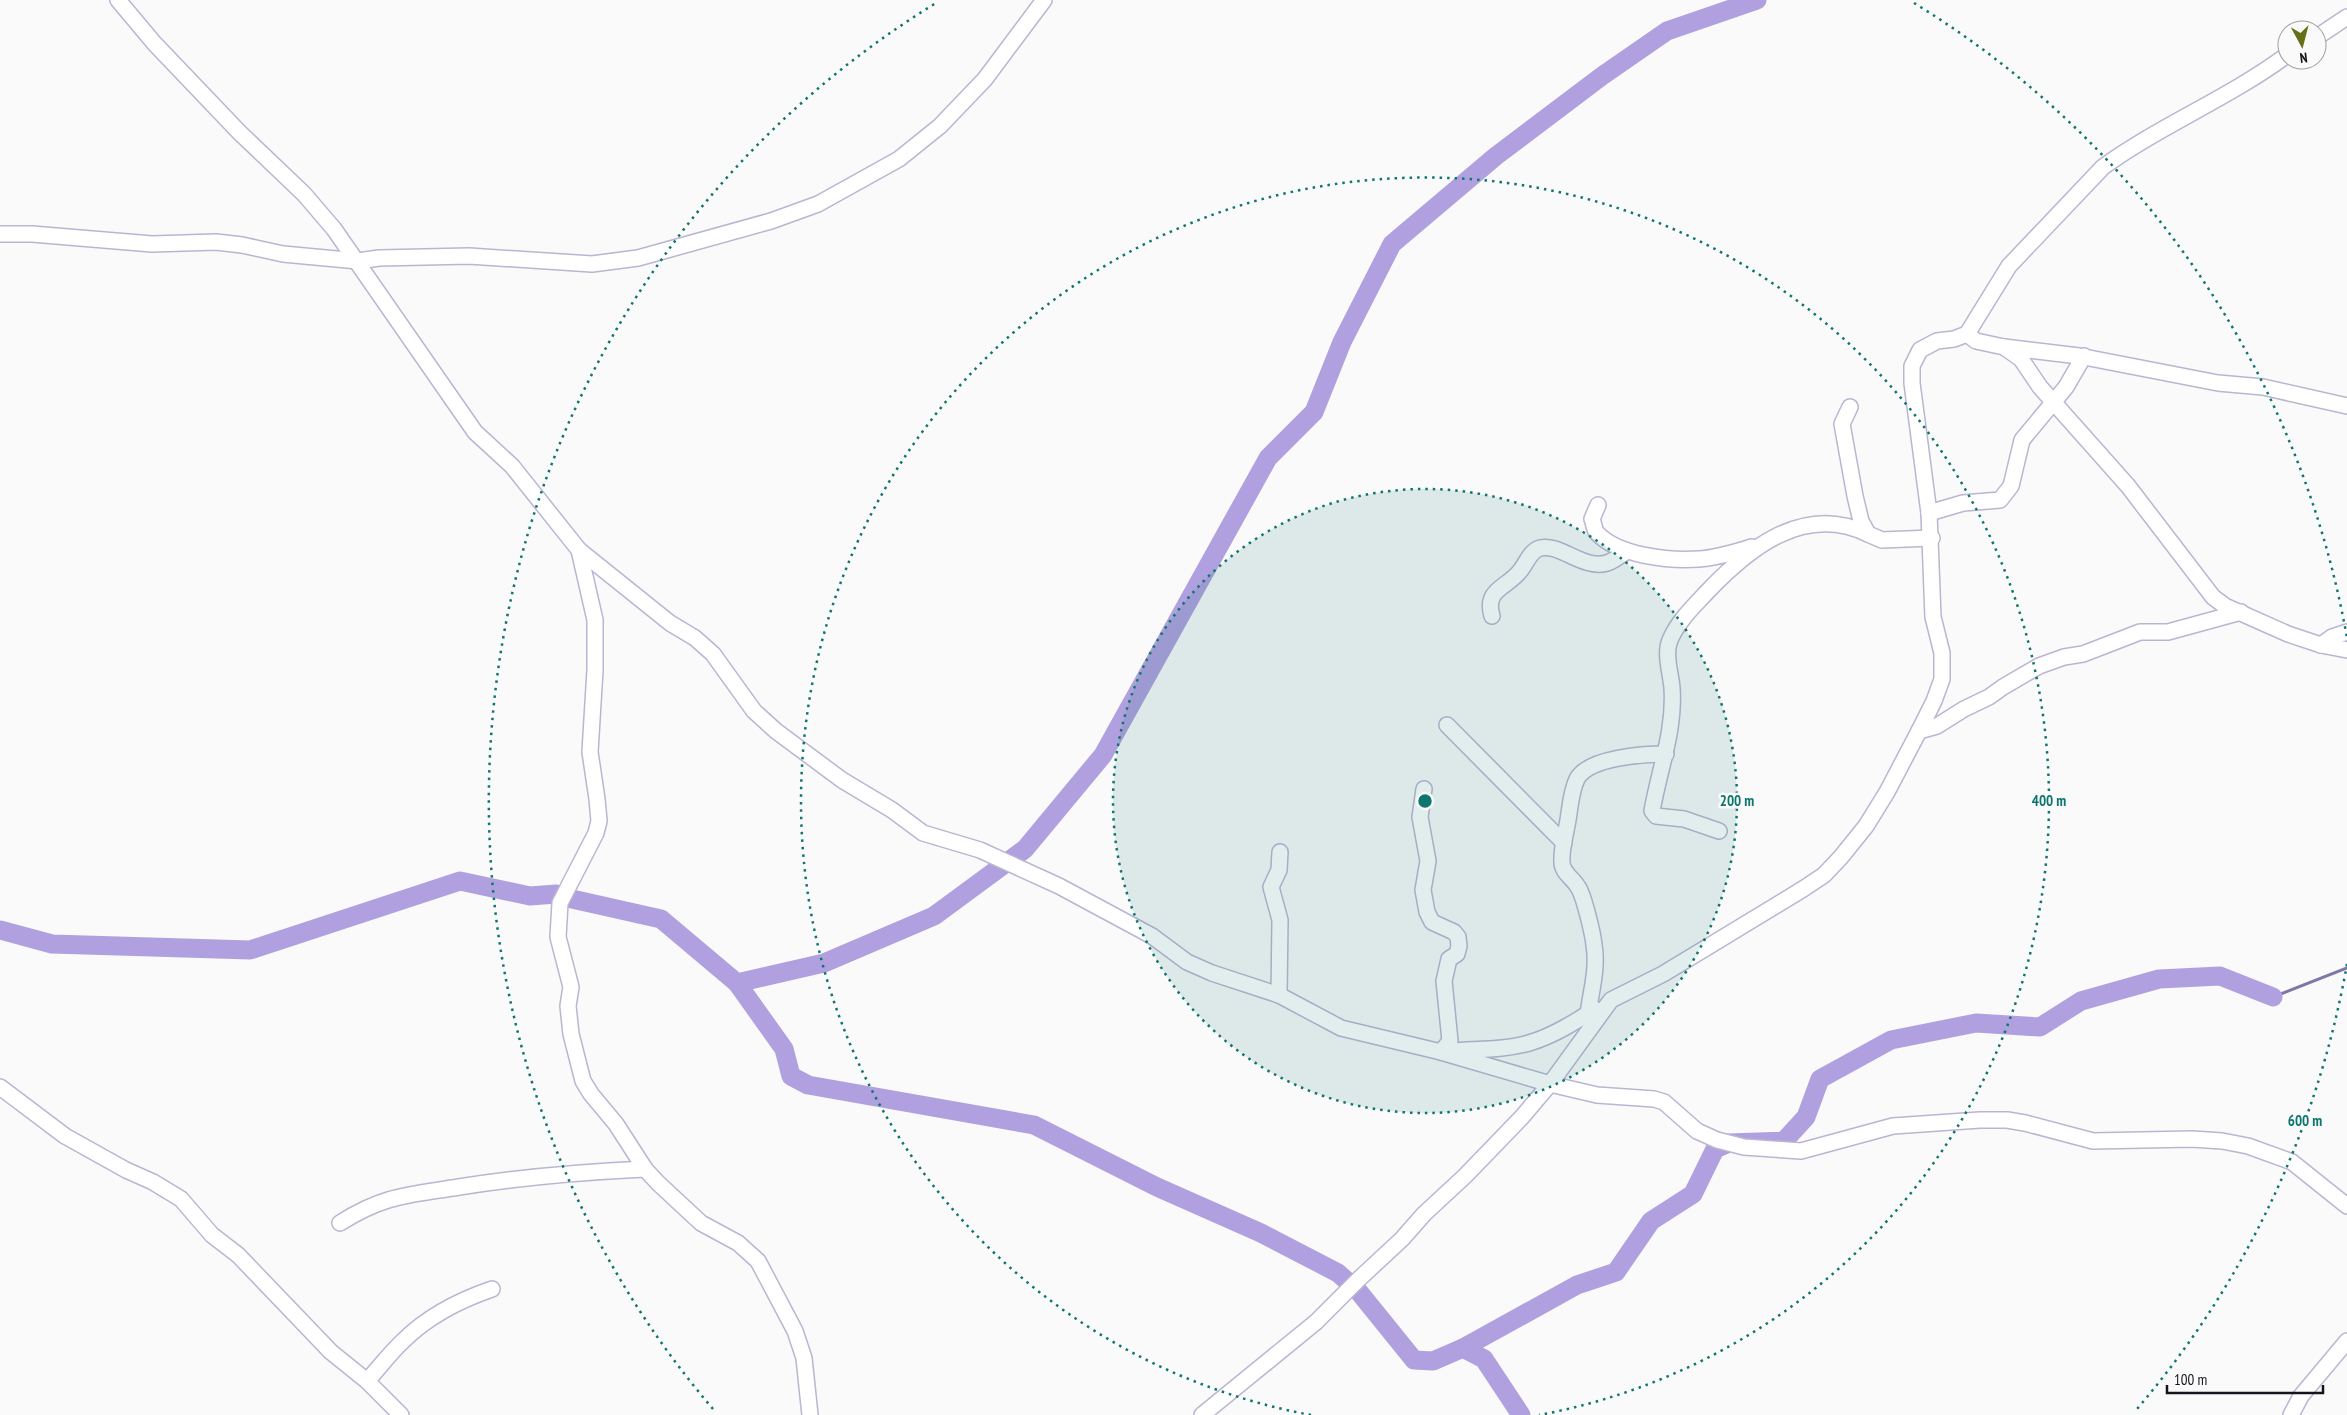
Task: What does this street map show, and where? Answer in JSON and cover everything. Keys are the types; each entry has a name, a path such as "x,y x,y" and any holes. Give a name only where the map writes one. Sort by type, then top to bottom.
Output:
{"street":[{"path":"118,0 154,43 187,78 308,200 358,261 475,432 512,466 579,550 670,623 695,638 713,654 754,711 776,731 842,780 892,810 924,834 980,850 1050,882 1152,936 1187,962 1212,973 1279,996 1341,1028 1441,1052 1550,1084 1611,1097 1654,1099 1664,1102 1697,1131 1717,1140 1744,1147 1802,1151 1893,1126 2007,1120 2092,1141 2183,1139 2222,1141 2248,1146 2292,1162 2347,1206"},
{"path":"0,234 32,234 152,244 216,242 283,254 358,261 379,258 469,256 567,264 613,263 638,258 771,222 818,204 898,159 940,126 985,79 1044,0"},
{"path":"2327,30 2347,16"},
{"path":"1441,1052 1504,1048 1530,1043 1558,1031 1611,1000 1694,956 1824,875 1866,826 1887,792 1919,731 1934,701 1942,679 1942,653 1933,617 1932,538 1912,383 1912,366 1920,350 1937,341 1954,339 1967,334 2009,266 2102,167 2121,154 2233,90 2277,61"},
{"path":"1967,334 1976,341 2004,347 2084,356 2218,383 2263,387 2347,406"},
{"path":"2004,347 2021,359 2053,404 2128,486 2213,597 2225,606 2321,645 2347,650"},
{"path":"1929,513 1963,502 2000,500 2011,486 2022,440 2053,404 2084,356"},
{"path":"1850,407 1842,424 1855,496 1861,521 1868,534"},
{"path":"1598,505 1592,519 1596,532 1610,544 1627,551 1668,559 1700,559 1723,556 1761,545"},
{"path":"1719,831 1684,819 1656,816 1652,811 1666,754 1672,716 1669,641 1683,617 1731,567 1761,545 1782,533 1808,524 1836,524 1853,527 1882,540 1932,538"},
{"path":"1492,616 1490,607 1496,591 1519,573 1532,554 1540,548 1552,549 1591,564 1607,563 1627,551"},
{"path":"579,550 595,620 595,670 590,752 599,821 596,833 560,903 558,937 570,986 568,1006 571,1034 584,1081 591,1094 616,1124 645,1169 701,1224 738,1243 758,1261 795,1331 804,1358 810,1415"},
{"path":"1919,731 1937,726 2040,666 2064,657 2083,654 2140,632 2168,632 2241,612"},
{"path":"2321,645 2332,637 2347,632"},
{"path":"1447,726 1564,842"},
{"path":"1588,1014 1596,961 1594,943 1584,900 1578,886 1567,875 1561,863 1578,778 1590,768 1609,761 1636,754 1666,754"},
{"path":"1424,788 1420,817 1428,861 1423,890 1427,912 1432,922 1454,932 1458,937 1459,946 1457,954 1449,959 1444,981 1450,1041 1441,1052"},
{"path":"1279,996 1280,920 1271,887 1278,870 1280,852"},
{"path":"1202,1415 1316,1322 1402,1240 1424,1214 1465,1176 1522,1117 1550,1084 1611,1000"},
{"path":"0,1087 64,1136 126,1170 153,1182 181,1199 212,1235 238,1255 331,1352 367,1381 401,1415"},
{"path":"340,1223 364,1208 400,1195 480,1182 568,1172 645,1169"},
{"path":"367,1381 402,1341 430,1320 467,1298 492,1289"},
{"path":"2291,1415 2301,1396 2347,1341"}],"waterway":[{"path":"737,983 824,963 934,916 1025,849 1103,755 1268,458 1314,412 1342,342 1392,244 1496,156 1602,76 1667,31 1757,0"},
{"path":"0,930 52,944 250,950 460,881 530,896 556,894"},
{"path":"572,899 661,919 737,983 784,1049 791,1076 808,1085 1034,1125 1157,1187 1261,1233 1338,1273 1359,1292 1414,1360 1433,1361 1463,1348 1484,1359 1521,1415"},
{"path":"2273,997 2347,968"},
{"path":"1463,1348 1577,1285 1616,1272 1651,1221 1693,1194 1715,1149 1729,1143 1784,1141 1806,1117 1820,1079 1891,1040 1976,1023 2040,1027 2081,1001 2159,979 2220,976 2273,997"}]}
